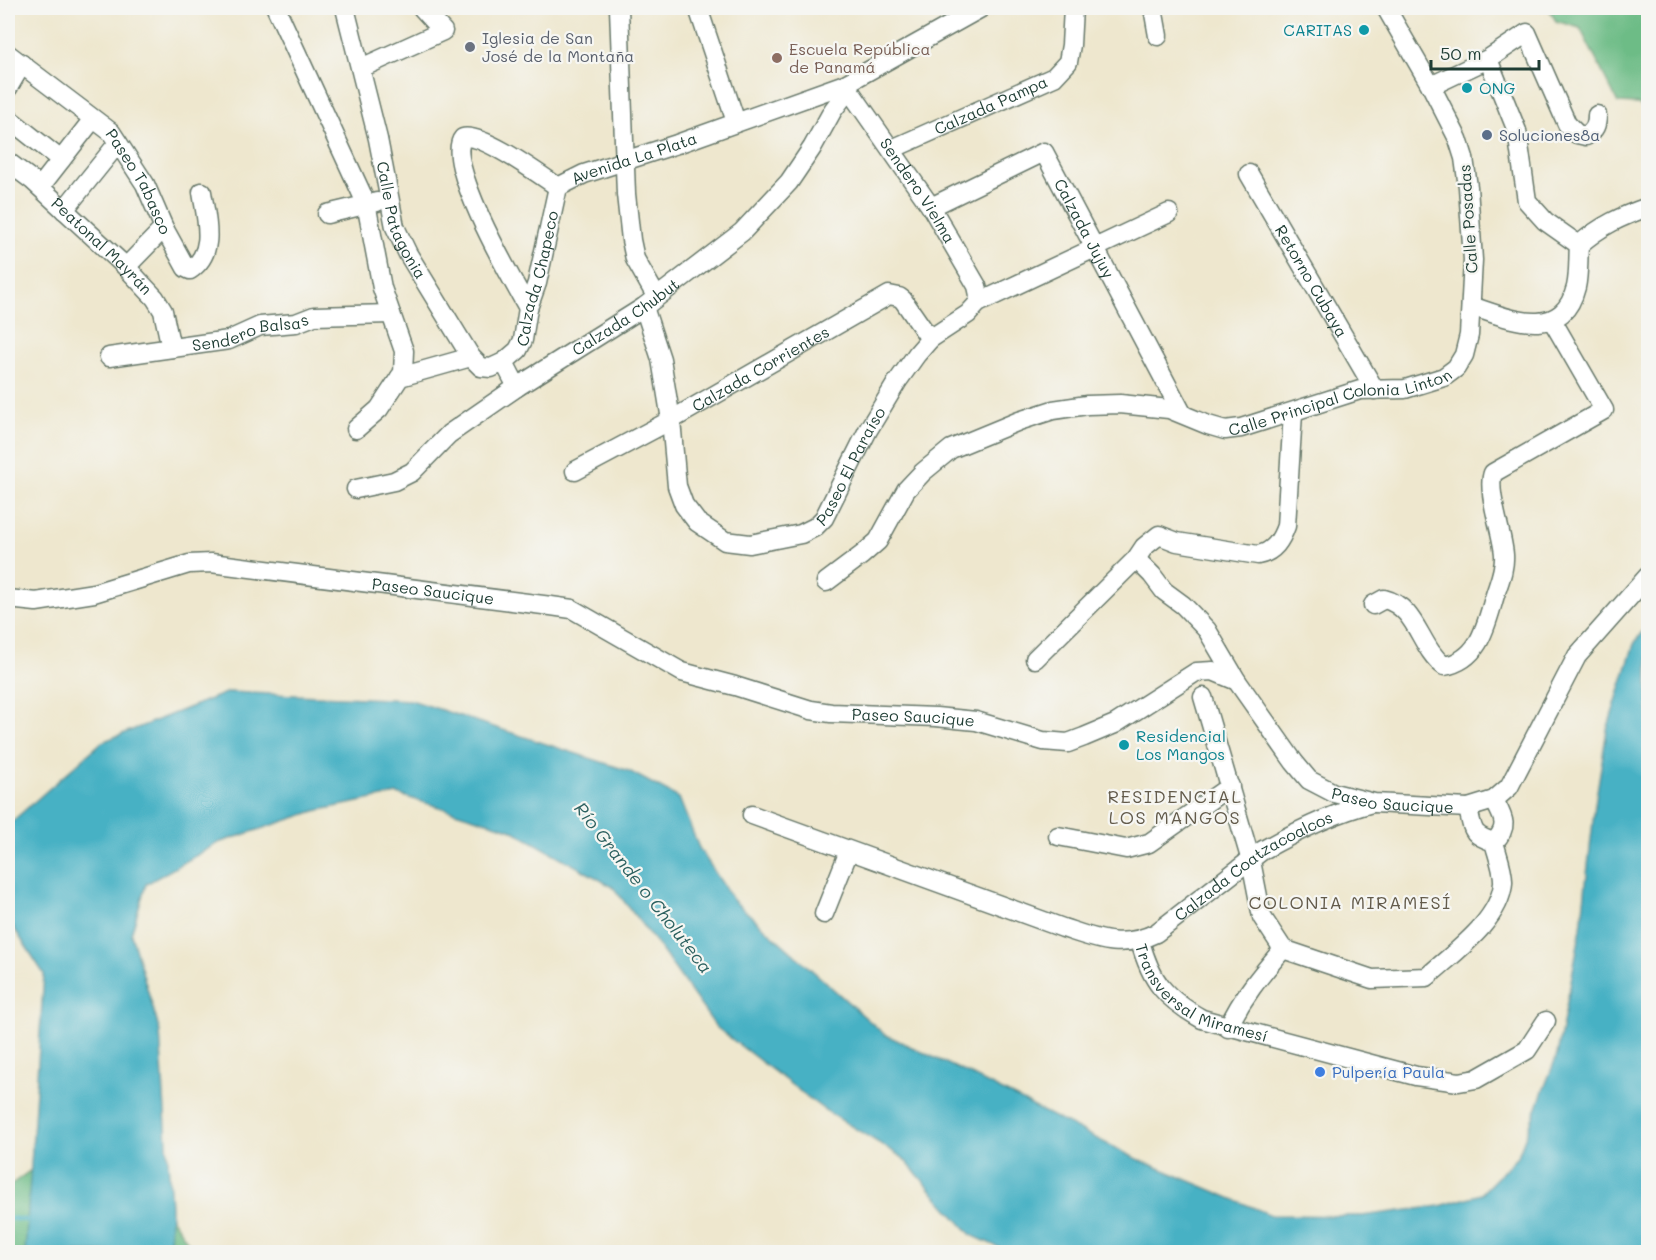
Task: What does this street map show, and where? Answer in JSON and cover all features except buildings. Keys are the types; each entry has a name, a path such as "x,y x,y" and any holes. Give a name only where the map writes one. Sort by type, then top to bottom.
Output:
{"street":[{"path":"276,8 366,203 382,288 404,351 403,373 395,388 379,409 356,429"},
{"name":"Calle Patagonia","path":"345,8 378,139 395,227 408,254 471,357"},
{"path":"361,68 442,31 422,8"},
{"name":"Paseo El Paraíso","path":"619,8 626,194 635,259 650,301 662,359 677,486 684,505 697,522 725,541 750,544 801,534 815,527 824,518 868,430 897,382 930,339 968,314 978,303 1169,213"},
{"path":"698,8 736,122"},
{"name":"Avenida La Plata","path":"528,308 493,246 477,210 461,165 460,142 468,137 488,143 558,187 584,174 847,86 981,8"},
{"name":"Calzada Pampa","path":"892,149 1054,77 1068,62 1073,8"},
{"path":"1153,8 1158,36"},
{"name":"Calle Posadas","path":"1386,8 1431,86 1458,139 1464,158 1473,260 1471,306"},
{"path":"1431,86 1488,59 1527,33 1567,124 1577,134 1586,136 1594,131 1597,115"},
{"path":"8,88 15,59"},
{"name":"Paseo Tabasco","path":"15,59 111,132 145,184 164,228 186,268 190,270 204,257 207,245 207,222 202,192"},
{"path":"1488,59 1517,131 1527,201 1545,221 1579,245"},
{"name":"Sendero Vielma","path":"847,86 931,207 976,286 979,295 978,303"},
{"name":"Calzada Chubut","path":"356,489 394,481 412,472 449,434 650,301 742,232 773,200 800,165 847,86"},
{"path":"8,118 61,160"},
{"path":"40,187 93,118"},
{"path":"64,210 118,143"},
{"name":"Calzada Jujuy","path":"931,207 1044,152 1182,413"},
{"name":"Peatonal Mayrán","path":"8,162 40,187 126,267 155,298 163,311 171,348"},
{"name":"Retorno Cubaya","path":"1249,174 1375,390"},
{"name":"Calzada Chapeco","path":"504,362 518,350 523,340 528,308 537,283 558,187"},
{"path":"327,214 379,201 395,227"},
{"path":"1471,306 1511,320 1541,324 1552,320 1567,306 1576,287 1579,245 1594,231 1617,218 1648,207"},
{"path":"126,267 164,228"},
{"name":"Calzada Corrientes","path":"575,471 671,420 889,295 903,300 930,339"},
{"name":"Calle Principal Colonia Linton","path":"826,582 878,541 906,490 923,472 951,449 1019,421 1065,408 1087,405 1120,404 1169,409 1225,430 1241,428 1293,413 1360,390 1405,389 1444,377 1455,368 1464,356 1469,335 1471,306"},
{"name":"Sendero Balsas","path":"109,357 229,340 260,326 296,323 314,316 391,314"},
{"path":"1372,605 1384,599 1404,608 1428,650 1444,666 1457,663 1469,655 1481,638 1504,570 1504,555 1491,489 1493,472 1604,410 1552,320"},
{"path":"400,377 471,357 481,367 491,368 504,362 517,387"},
{"path":"1035,660 1136,559 1144,547 1159,535 1177,542 1258,555 1272,549 1286,526 1293,413"},
{"path":"1136,559 1164,591 1183,605 1207,630 1237,681"},
{"name":"Paseo Saucique","path":"8,599 36,602 94,593 189,564 211,563 551,606 572,609 682,672 811,710 976,721 1043,741 1068,743 1115,723 1196,672 1213,671 1237,681 1309,780 1334,793 1374,803 1468,808 1494,800"},
{"path":"1494,842 1503,833 1504,819 1494,800 1509,787 1577,656 1648,576"},
{"path":"1203,697 1251,861 1262,918 1283,949 1372,979 1427,977 1485,923 1497,905 1503,882 1494,842"},
{"path":"1058,836 1126,849 1149,843 1230,786"},
{"name":"Calzada Coatzacoalcos","path":"1140,941 1155,933 1263,850 1335,815 1374,803"},
{"path":"1468,808 1472,827 1479,837 1494,842"},
{"name":"Transversal Miramesí","path":"752,815 1103,941 1120,943 1140,941 1151,974 1178,1006 1202,1019 1228,1028 1416,1076 1459,1082 1476,1079 1527,1050 1546,1021"},
{"path":"824,914 849,851"},
{"path":"1228,1028 1238,1005 1283,949"}],"green space":[{"path":"1548,8 1648,8 1648,111 1638,104 1618,103 1580,28 1556,21"},
{"path":"95,1123 99,1252 8,1252 8,1187"},
{"path":"145,1180 195,1252 147,1252"}],"water":[{"name":"Río Grande o Choluteca","path":"1648,622 1648,1252 1009,1252 971,1235 902,1157 823,1109 716,1027 613,887 510,829 397,794 315,811 218,843 146,884 131,934 160,1032 171,1207 170,1252 25,1252 44,974 8,919 8,825 102,742 228,692 411,700 629,771 679,798 699,848 733,900 884,1034 1135,1158 1271,1215 1362,1216 1440,1206 1481,1194 1518,1156 1557,1055 1581,928 1595,804 1607,730 1634,644"}],"waterway":[{"path":"8,1218 32,1221"}],"place":[{"name":"CARITAS","path":"1364,30"},
{"name":"Iglesia de San José de la Montaña","path":"470,47"},
{"name":"Escuela República de Panamá","path":"777,58"},
{"name":"ONG","path":"1467,88"},
{"name":"Soluciones8a","path":"1487,135"},
{"name":"Residencial Los Mangos","path":"1124,745"},
{"name":"Pulpería Paula","path":"1320,1072"}],"district":[{"name":"RESIDENCIAL LOS MANGOS","path":"1175,807"},
{"name":"COLONIA MIRAMESÍ","path":"1350,903"}]}
